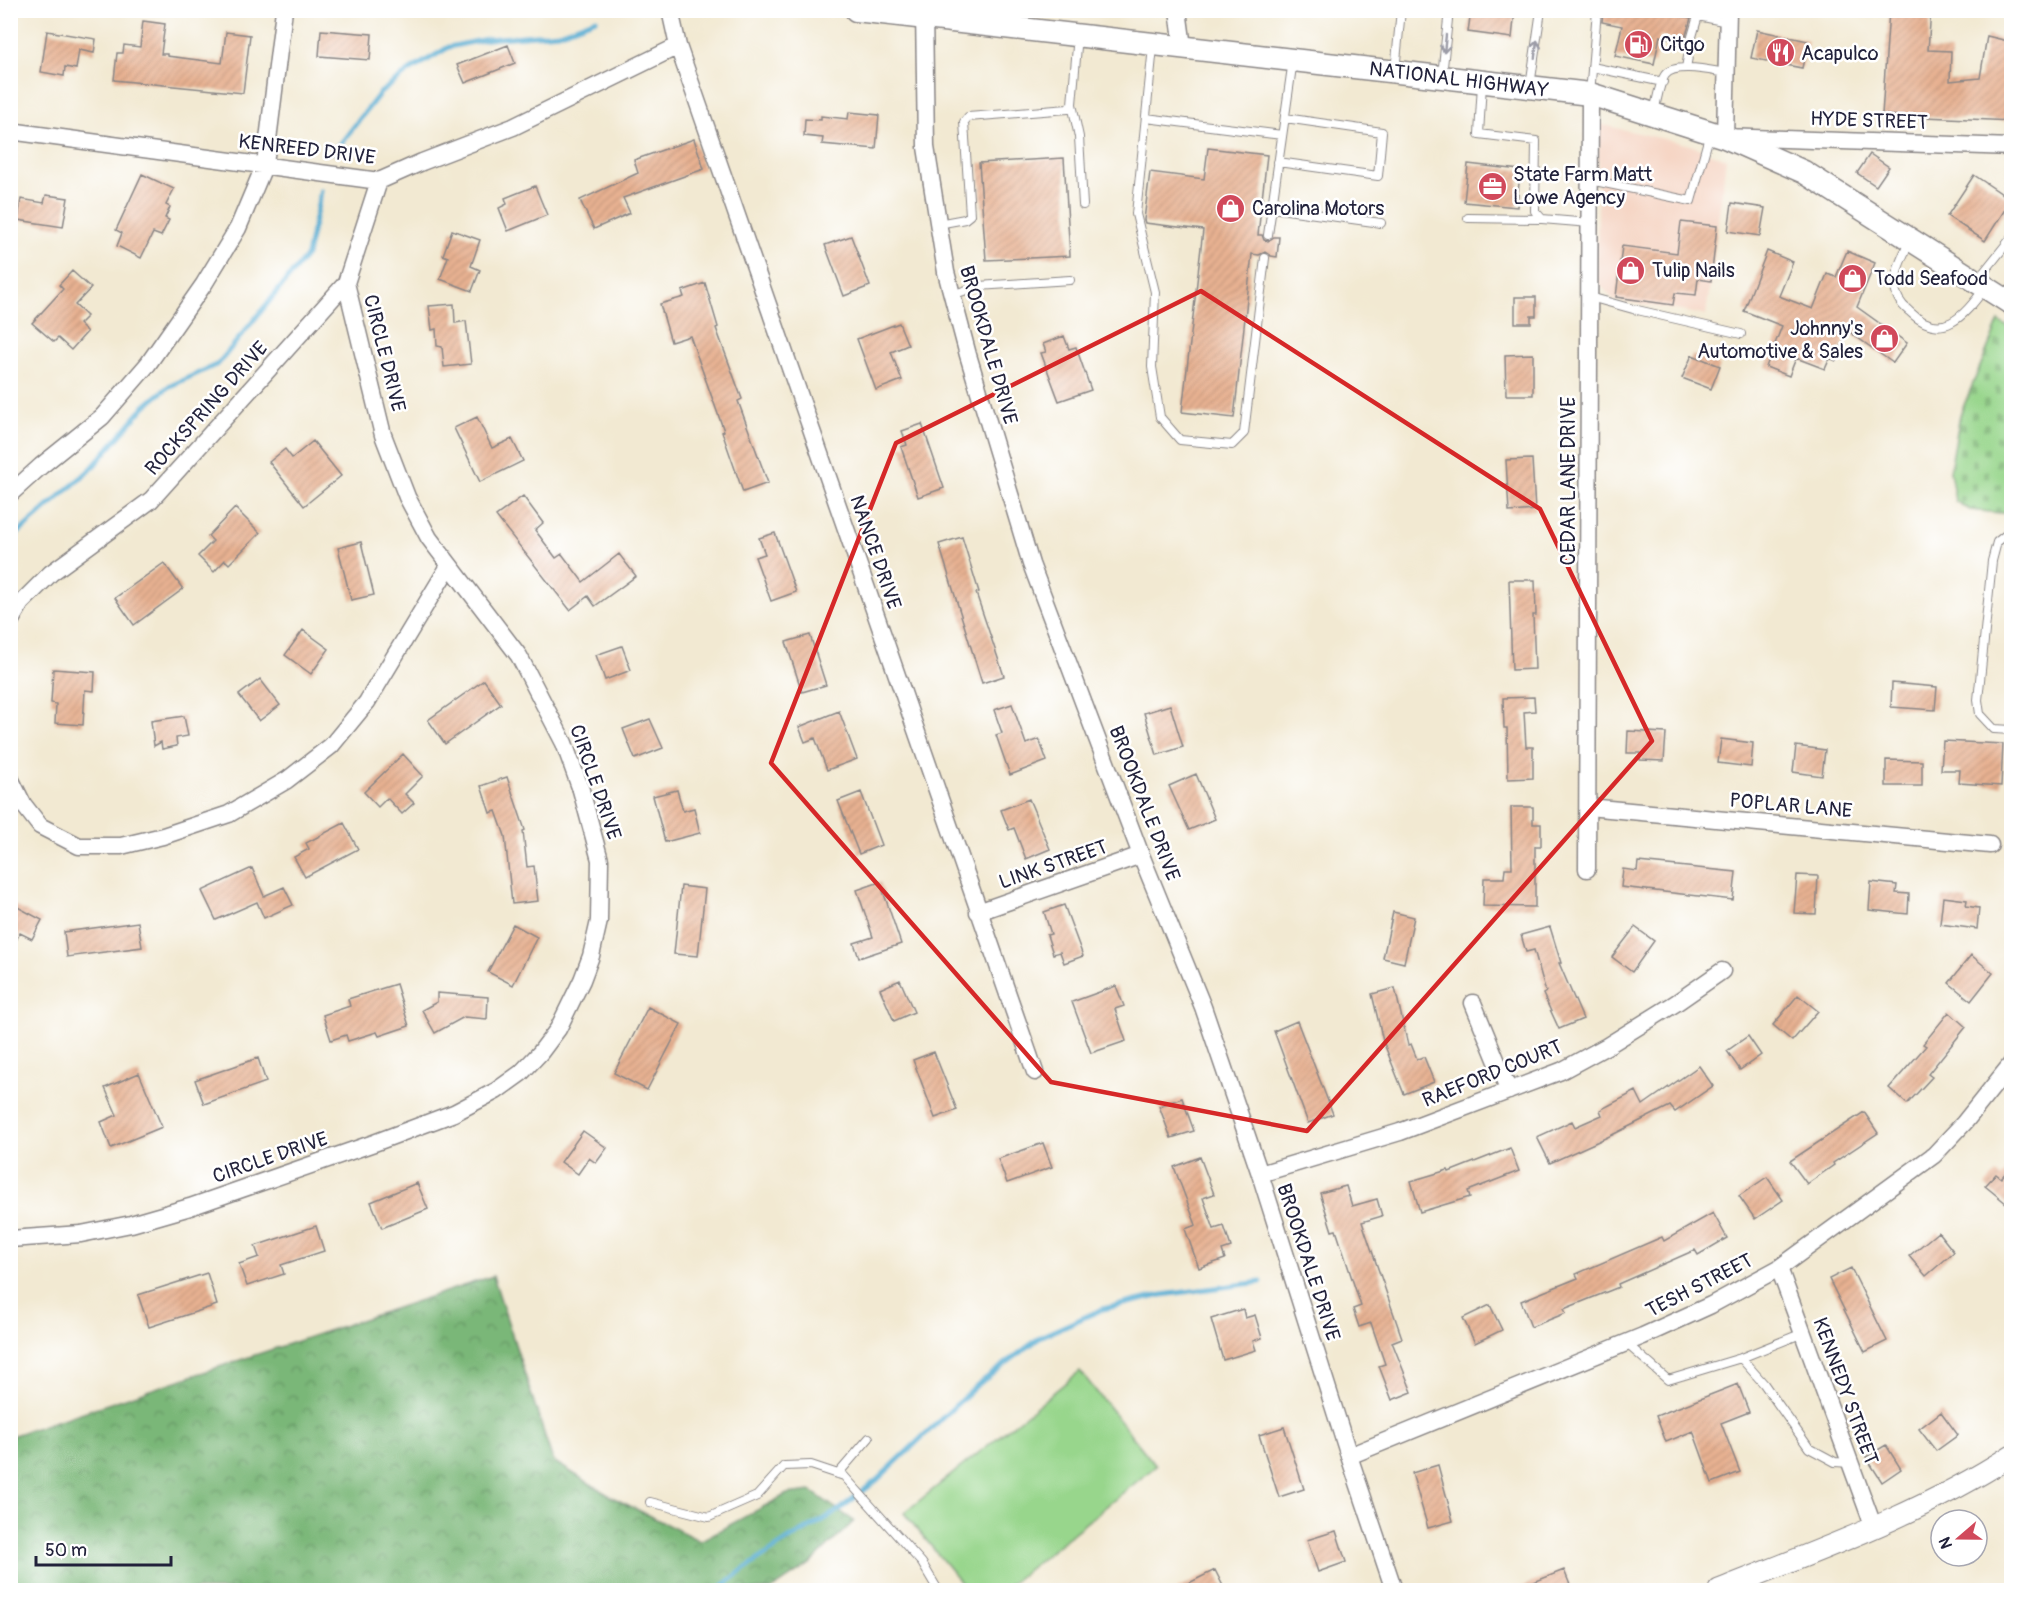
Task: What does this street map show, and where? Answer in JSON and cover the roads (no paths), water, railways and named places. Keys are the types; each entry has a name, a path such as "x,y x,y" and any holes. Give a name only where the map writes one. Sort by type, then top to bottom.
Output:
{"main road":[{"name":"NATIONAL HIGHWAY","path":"856,10 924,14 1078,35 1590,94 1718,135 1804,172 2012,304"}],"street":[{"path":"10,494 102,417 148,364 204,285 238,228 265,164 284,10"},
{"path":"670,10 678,46"},
{"path":"1178,10 1183,47"},
{"name":"BROOKDALE DRIVE","path":"924,14 926,147 946,272 968,355 1031,564 1141,855 1203,1007 1260,1174 1394,1590"},
{"path":"1718,135 1726,73 1728,16"},
{"name":"KENREED DRIVE","path":"10,131 379,181 513,127 678,46"},
{"name":"NANCE DRIVE","path":"678,46 1035,1072"},
{"name":"CEDAR LANE DRIVE","path":"1587,868 1590,94"},
{"name":"HYDE STREET","path":"1718,135 2012,147"},
{"name":"ROCKSPRING DRIVE","path":"10,622 21,603 51,573 151,500 346,283 379,181"},
{"name":"CIRCLE DRIVE","path":"10,1239 81,1234 131,1224 190,1207 454,1113 496,1091 520,1073 540,1053 558,1029 588,964 599,921 601,890 598,851 581,790 564,742 519,656 429,538 407,497 383,435 346,283"},
{"path":"10,778 23,804 40,826 79,846 121,846 164,836 230,814 287,780 331,746 367,702 449,566"},
{"name":"POPLAR LANE","path":"1588,807 1990,845"},
{"name":"LINK STREET","path":"978,912 1141,855"},
{"name":"RAEFORD COURT","path":"1260,1174 1400,1132 1561,1071 1607,1046 1676,1003 1722,970"},
{"path":"1473,1003 1509,1091"},
{"name":"TESH STREET","path":"1349,1456 1626,1343 1710,1305 1779,1268 1934,1155 1964,1123 2012,1063"},
{"name":"KENNEDY STREET","path":"1779,1268 1874,1528"},
{"path":"1719,1590 1874,1528 1976,1478 2012,1455"}],"lane":[{"path":"1395,71 1401,10"},
{"path":"1442,77 1449,10"},
{"path":"1530,87 1541,10"},
{"path":"1590,94 1597,10"},
{"path":"1686,68 1696,13 1728,16"},
{"path":"1078,35 1072,104 1079,137 1083,205"},
{"path":"1153,44 1136,214 1155,292 1152,367 1160,417 1180,440 1232,445 1244,433 1265,258"},
{"path":"1268,234 1293,60"},
{"path":"1592,68 1663,82"},
{"path":"1653,115 1665,75 1672,70 1686,68 1726,73"},
{"path":"1482,81 1479,134 1536,141 1535,211 1542,219"},
{"path":"938,224 965,219 970,215 964,122 968,117 1068,109 1072,104"},
{"path":"1146,118 1282,135"},
{"path":"1278,162 1377,176 1382,132 1285,118"},
{"path":"1590,180 1691,201 1718,135"},
{"path":"1272,208 1381,223"},
{"path":"1468,218 1542,219 1590,223"},
{"path":"1910,240 1898,268 1895,286 1899,302 1920,322 1938,327 1957,320 1970,308 1980,285 2012,237"},
{"path":"952,295 978,286 1070,280"},
{"path":"1590,297 1741,334"},
{"path":"2012,530 1997,542 1992,561 1978,700 1980,714 1994,729 2012,730"},
{"path":"1626,1343 1668,1380 1741,1358 1803,1333"},
{"path":"1741,1358 1764,1384 1809,1448 1835,1462 1850,1463"},
{"path":"838,1474 869,1438"},
{"path":"650,1502 710,1517 757,1496 784,1466 811,1465 844,1476 922,1563 938,1590"}],"waterway":[{"path":"334,152 380,93 409,71 449,47 487,39 559,33 596,19"},
{"path":"10,540 91,469 145,406 168,387 218,364 307,255 321,191"},
{"path":"718,1590 788,1540 835,1513 877,1480 976,1386 1042,1336 1103,1309 1162,1295 1261,1282"}],"place":[{"name":"Citgo","path":"1639,44"},
{"name":"Acapulco","path":"1780,53"},
{"name":"State Farm Matt Lowe Agency","path":"1492,186"},
{"name":"Carolina Motors","path":"1231,208"},
{"name":"Tulip Nails","path":"1631,270"},
{"name":"Todd Seafood","path":"1853,278"},
{"name":"Johnny's Automotive & Sales","path":"1884,339"}]}
